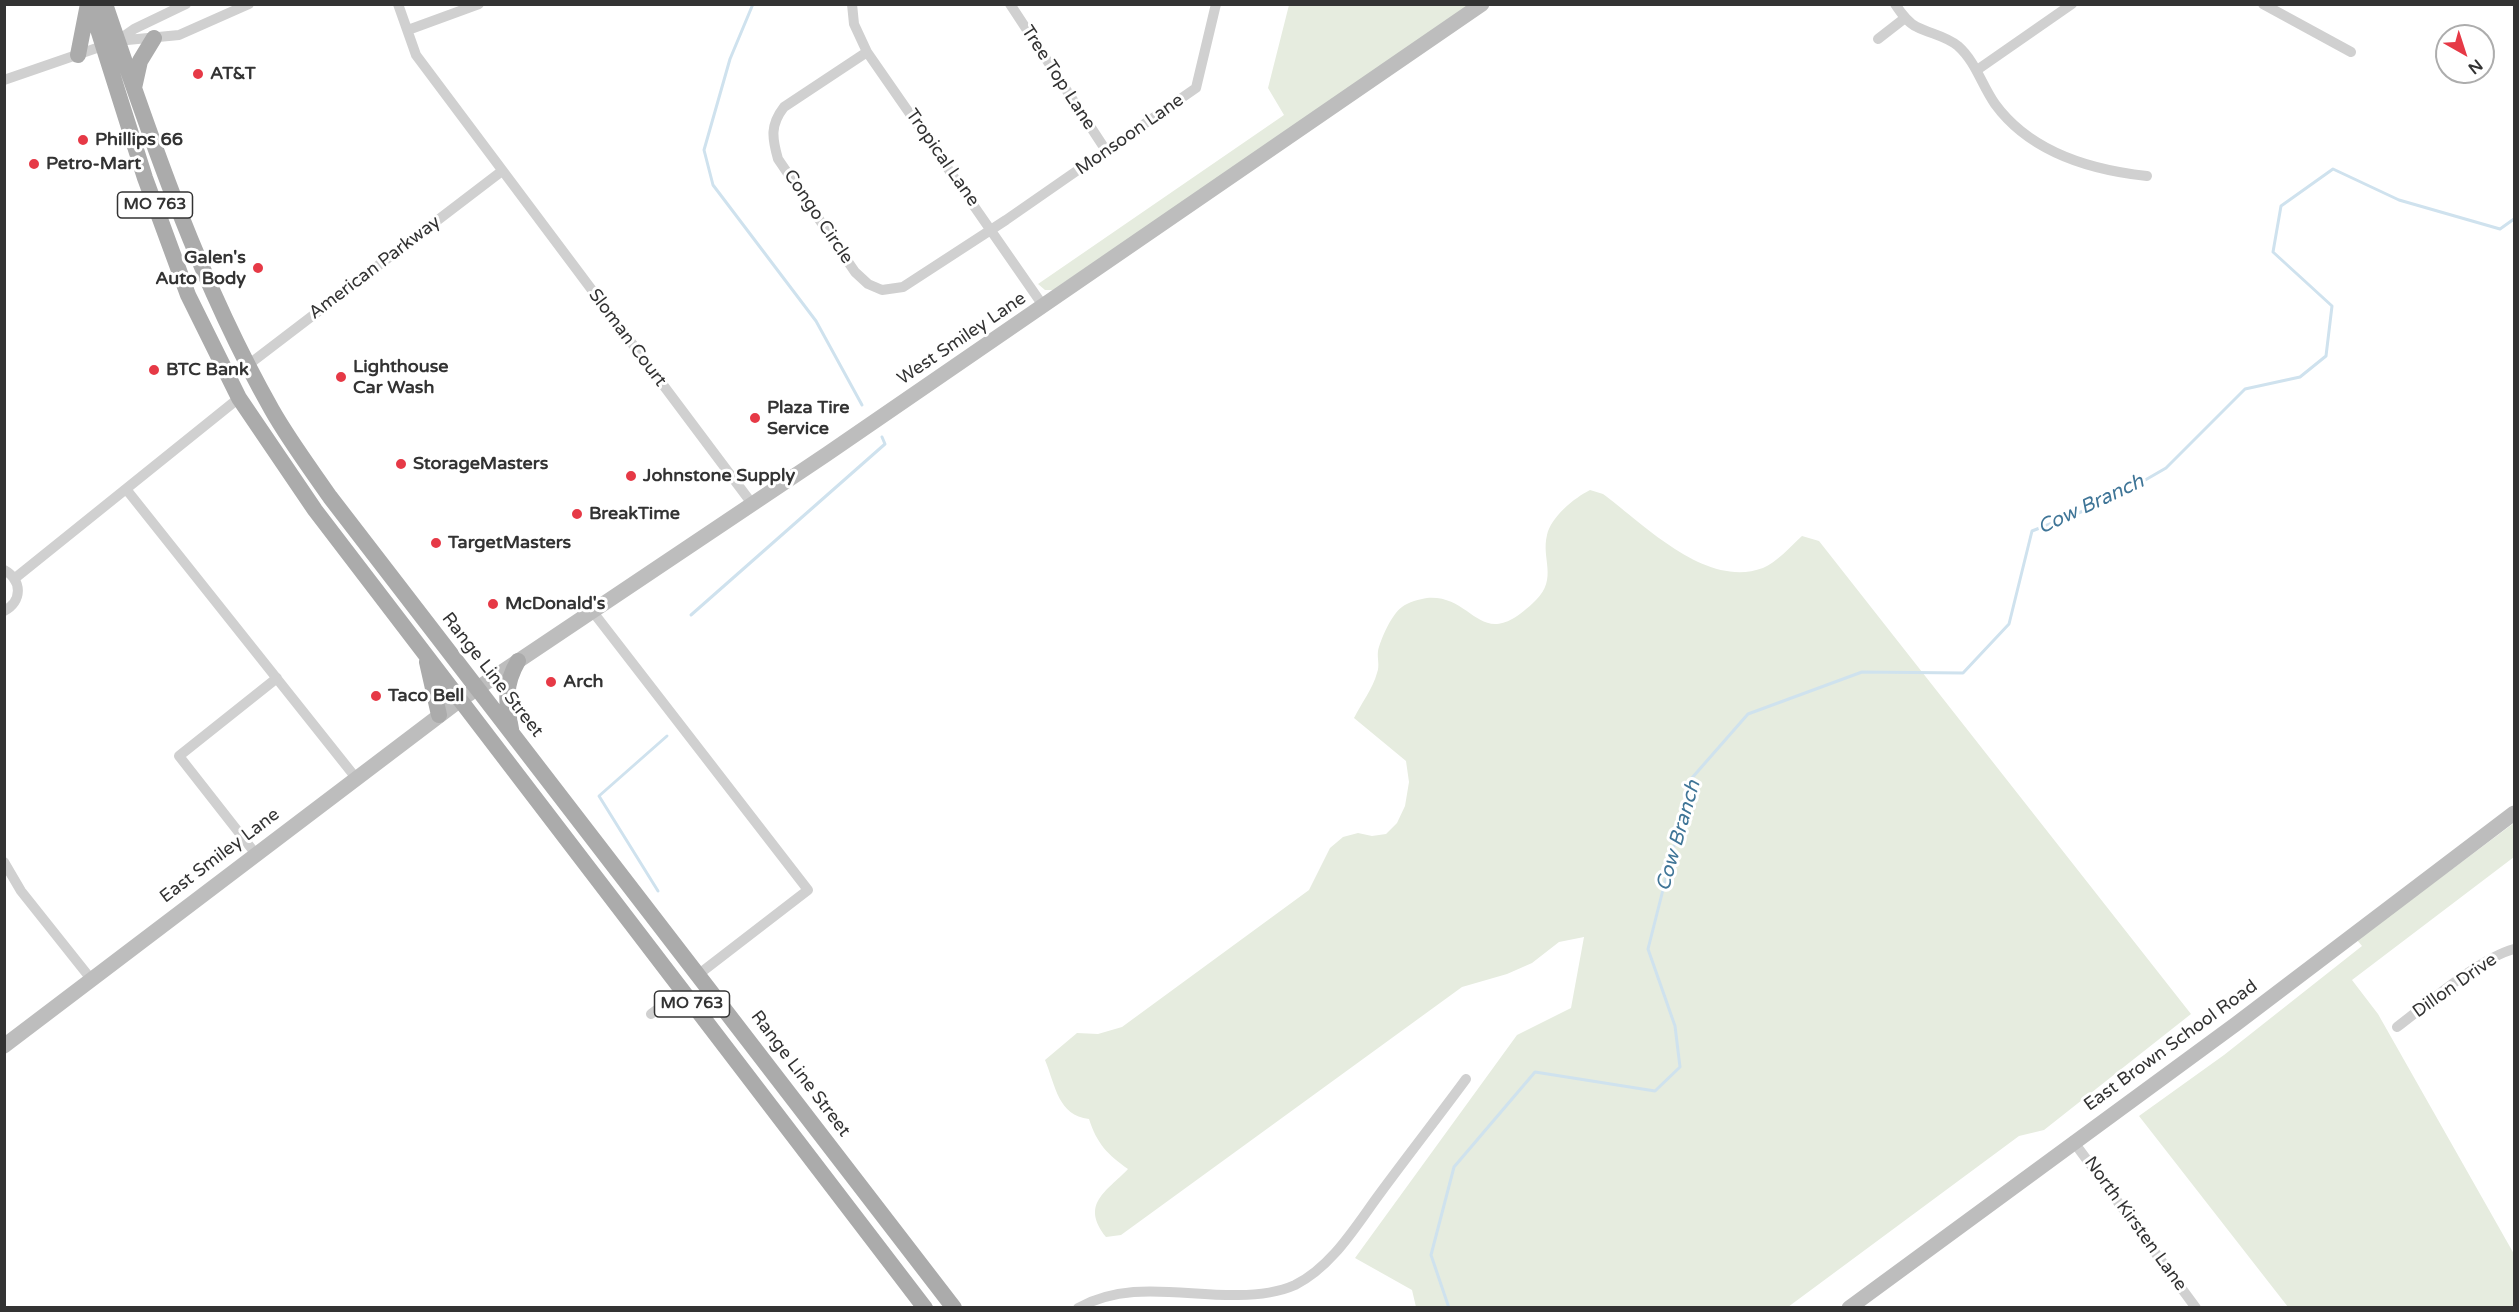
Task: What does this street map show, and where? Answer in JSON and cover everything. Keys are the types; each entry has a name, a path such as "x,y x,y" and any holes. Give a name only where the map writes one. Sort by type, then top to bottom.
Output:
{"main road":[{"name":"Range Line Street","path":"89,4 134,88 207,280 272,410 304,460 954,1308"},
{"path":"78,55 89,4"},
{"name":"Range Line Street","path":"105,4 110,44 145,178 185,288 239,398 315,510 925,1308"},
{"path":"134,88 140,62 154,38"},
{"path":"185,288 218,332 231,358 236,363 248,365"},
{"path":"239,398 250,397 270,427 304,460"},
{"path":"426,656 440,715"},
{"path":"512,733 507,686 518,661"},
{"path":"633,926 663,946 686,971 699,974"},
{"path":"682,991 701,997 722,1022 755,1047"}],"street":[{"path":"110,44 134,29 186,4"},
{"path":"4,80 110,44 179,35 249,4"},
{"name":"Sloman Court","path":"398,4 416,55 753,505"},
{"path":"408,30 479,4"},
{"name":"Tropical Lane","path":"852,4 854,24 867,52 1044,307"},
{"name":"Tree Top Lane","path":"1010,4 1107,152"},
{"name":"Monsoon Lane","path":"992,229 1107,152 1196,88 1216,4"},
{"name":"West Smiley Lane","path":"460,700 753,505 1044,307 1482,4"},
{"path":"1895,4 1905,18 1916,27 1936,33 1958,46 1977,70 1995,103 2007,117 2019,130 2050,152 2123,174 2147,176"},
{"path":"1977,70 2072,4"},
{"path":"2263,4 2351,52"},
{"path":"1878,39 1905,18"},
{"name":"Congo Circle","path":"867,52 784,107 777,117 772,140 778,159 855,272 868,284 882,290 903,287 992,229"},
{"name":"American Parkway","path":"248,365 502,171"},
{"path":"14,579 239,398"},
{"path":"126,489 356,778"},
{"path":"4,570 18,584 17,599 4,611"},
{"path":"593,612 808,890 699,974"},
{"path":"255,854 179,756 277,678"},
{"name":"East Smiley Lane","path":"4,1046 460,700"},
{"name":"East Brown School Road","path":"1849,1308 2073,1141 2236,1024 2514,813"},
{"path":"4,862 21,891 91,979"},
{"name":"Dillon Drive","path":"2397,1027 2484,963 2500,953 2514,949"},
{"path":"651,1014 682,991"},
{"path":"1078,1308 1091,1300 1126,1290 1239,1296 1271,1294 1296,1284 1318,1270 1348,1236 1466,1079"},
{"name":"North Kirsten Lane","path":"2073,1141 2196,1308"}],"shaded area":[{"path":"1289,5 1472,5 1053,290 1045,290 1038,284 1284,115 1268,88"},
{"path":"1590,490 1603,494 1677,550 1698,562 1720,570 1741,572 1763,568 1802,536 1819,541 2191,1014 2044,1130 2019,1136 1788,1307 1416,1307 1412,1290 1355,1258 1517,1035 1571,1008 1584,937 1559,942 1532,963 1507,974 1462,987 1121,1235 1106,1237 1095,1216 1096,1207 1099,1199 1128,1169 1104,1148 1089,1119 1071,1112 1064,1106 1045,1060 1077,1033 1098,1034 1122,1027 1309,890 1330,848 1343,837 1358,833 1372,836 1386,834 1397,823 1405,806 1409,782 1406,761 1354,718 1375,679 1378,668 1378,651 1384,633 1398,610 1414,601 1427,598 1443,599 1489,623 1502,623 1517,616 1536,600 1546,584 1548,568 1546,544 1549,528 1570,503"},
{"path":"2514,823 2514,857 2352,980 2378,1014 2514,1254 2514,1307 2288,1307 2139,1116 2224,1055 2362,946 2357,940"}],"waterway":[{"path":"753,4 730,59 704,150 713,185 816,321 862,405"},
{"name":"Cow Branch","path":"1449,1308 1431,1255 1454,1167 1535,1072 1655,1091 1680,1067 1675,1026 1648,949 1691,779 1748,714 1862,672 1963,673 2009,624 2032,531 2109,501 2166,468 2245,389 2300,377 2326,356 2332,306 2273,252 2281,206 2333,169 2399,200 2500,229 2514,219"},
{"path":"691,615 885,444 882,437"},
{"path":"658,891 599,796 667,736"}],"place":[{"name":"AT&T","path":"198,74"},
{"name":"Phillips 66","path":"83,140"},
{"name":"Petro-Mart","path":"34,164"},
{"name":"Galen's Auto Body","path":"258,268"},
{"name":"BTC Bank","path":"154,370"},
{"name":"Lighthouse Car Wash","path":"341,377"},
{"name":"Plaza Tire Service","path":"755,418"},
{"name":"StorageMasters","path":"401,464"},
{"name":"Johnstone Supply","path":"631,476"},
{"name":"BreakTime","path":"577,514"},
{"name":"TargetMasters","path":"436,543"},
{"name":"McDonald's","path":"493,604"},
{"name":"Arch","path":"551,682"},
{"name":"Taco Bell","path":"376,696"}]}
